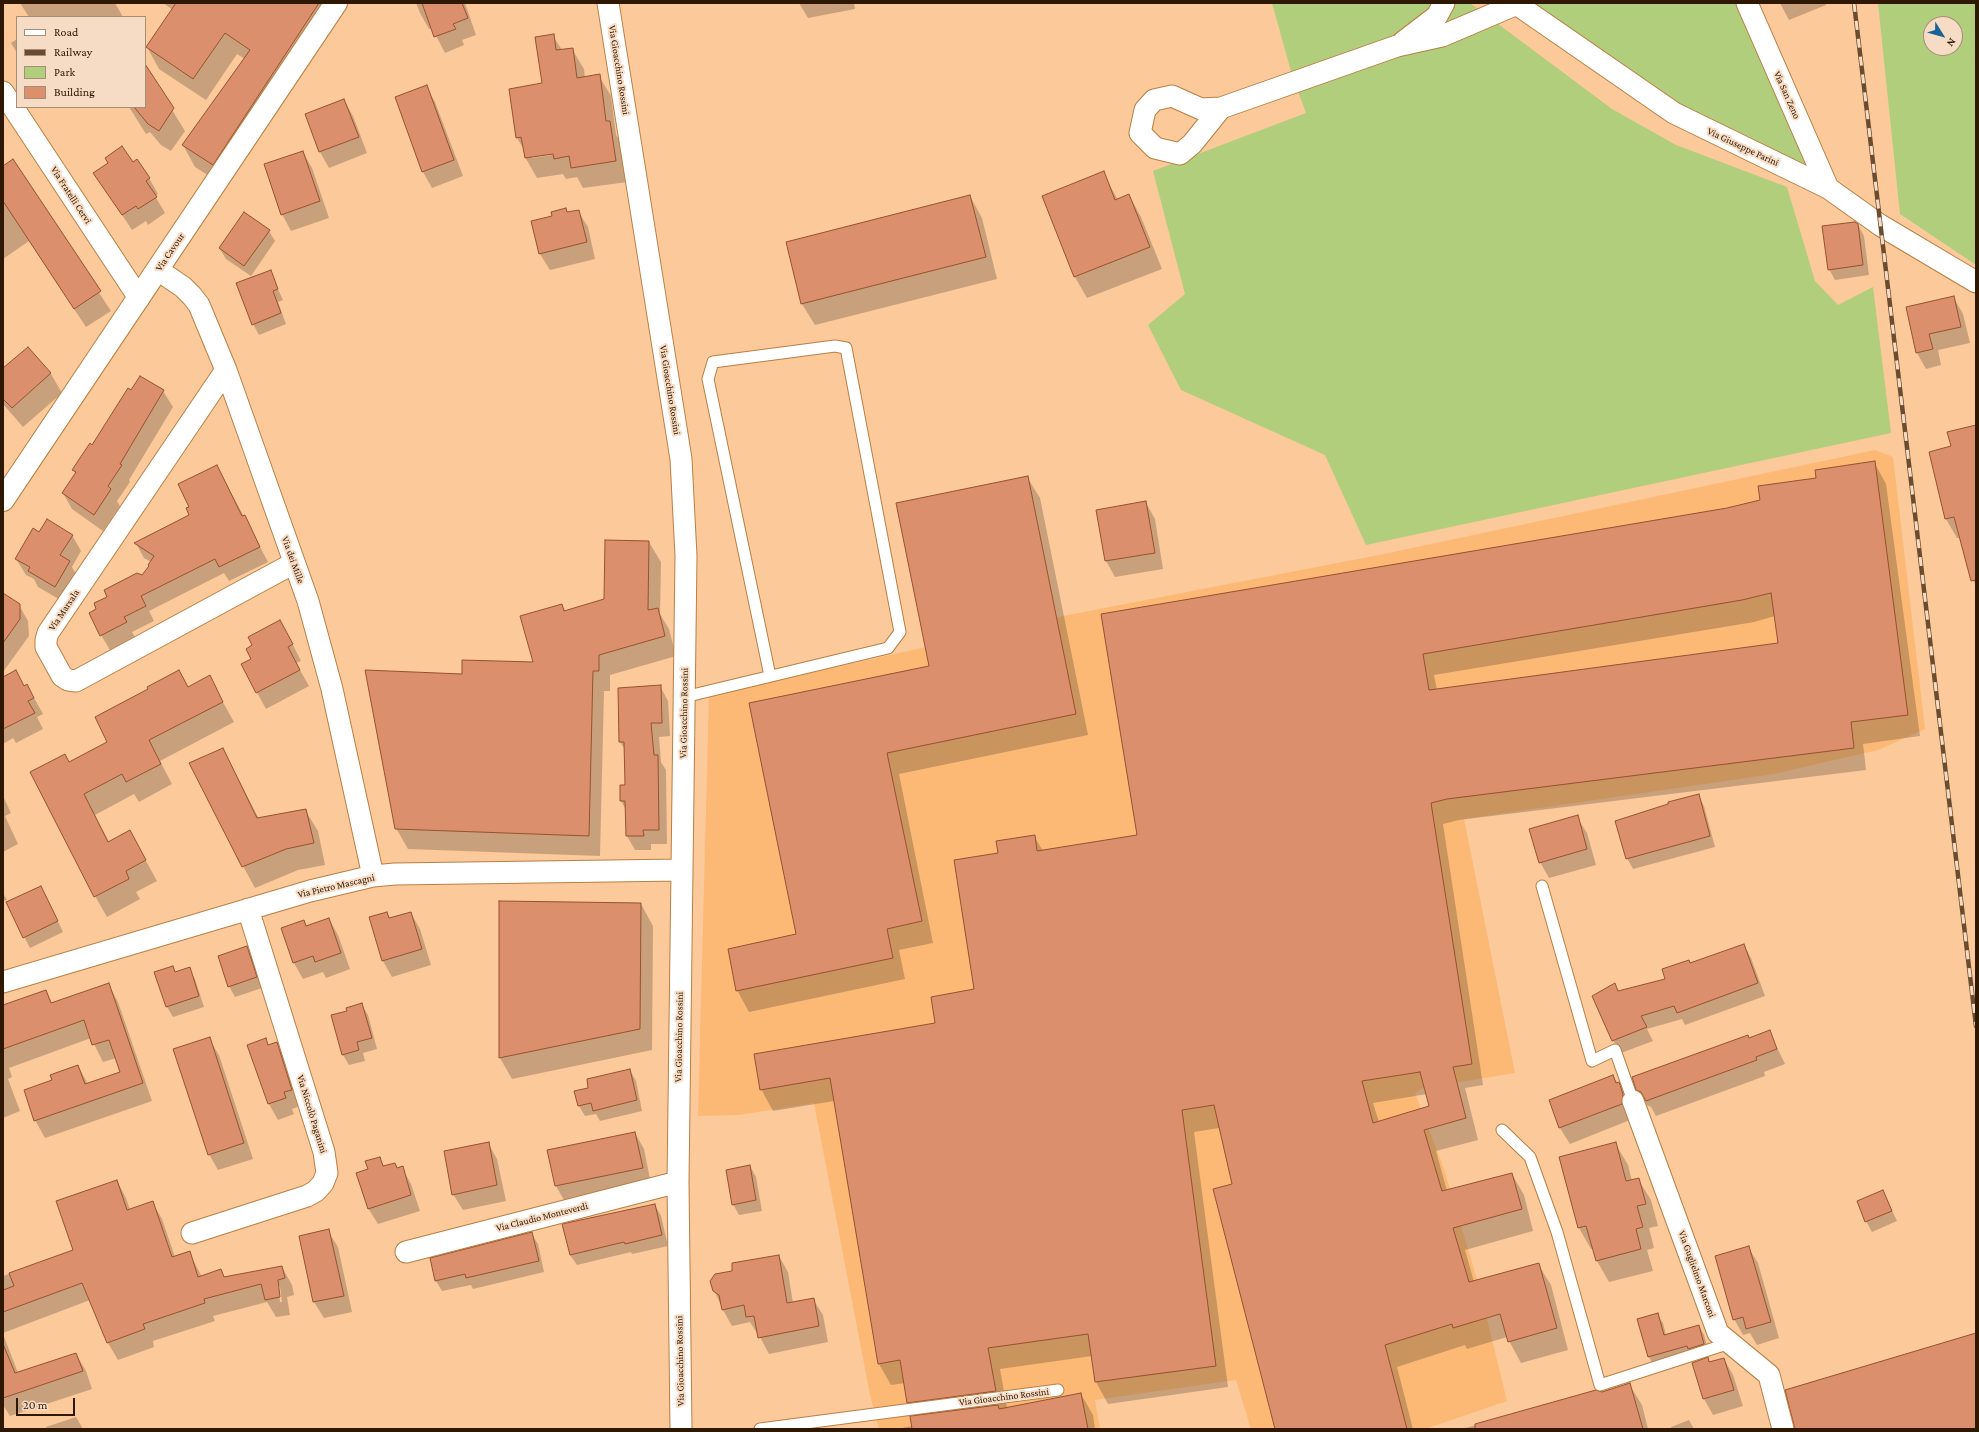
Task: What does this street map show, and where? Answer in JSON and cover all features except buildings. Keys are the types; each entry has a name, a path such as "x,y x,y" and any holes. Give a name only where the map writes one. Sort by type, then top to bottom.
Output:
{"street":[{"name":"Via Cavour","path":"3,500 336,3"},
{"name":"Via Gioacchino Rossini","path":"608,3 681,459 686,556 678,1182 681,1429"},
{"path":"1398,46 1437,16 1444,3"},
{"name":"Via San Zeno","path":"1747,3 1828,188"},
{"path":"1221,108 1398,46 1442,36 1516,4"},
{"name":"Via Giuseppe Parini","path":"1516,4 1674,114 1828,188 1880,224 1976,282"},
{"name":"Via Fratelli Cervi","path":"3,92 139,298"},
{"name":"Via dei Mille","path":"158,270 182,287 199,305 226,370 308,601 332,689 373,876"},
{"name":"Via Marsala","path":"226,370 48,633 46,647 62,676 68,680 76,681 294,563"},
{"name":"Via Pietro Mascagni","path":"3,982 310,891 373,876 395,874 681,870"},
{"name":"Via Niccolò Paganini","path":"192,1233 307,1196 323,1184 327,1173 324,1152 248,909"},
{"name":"Via Guglielmo Marconi","path":"1633,1101 1718,1333 1769,1375 1783,1429"},
{"name":"Via Claudio Monteverdi","path":"406,1252 678,1182"}],"lane":[{"path":"684,697 888,648 900,632 846,348 834,346 713,362 708,379 770,676"},
{"path":"1542,886 1592,1062 1615,1050 1633,1101"},
{"path":"1502,1130 1530,1157 1557,1232 1600,1384 1730,1343"},
{"name":"Via Gioacchino Rossini","path":"760,1429 1058,1390"}],"shaded area":[{"path":"1875,450 1893,457 1925,729 1878,750 1774,774 1464,819 1515,1073 1423,1088 1415,1093 1443,1166 1479,1286 1507,1401 1425,1429 1251,1429 1236,1380 1095,1400 1100,1429 879,1429 870,1395 814,1103 739,1115 698,1116 709,696 1063,616 1384,554"}],"green space":[{"path":"1272,3 1470,3 1612,109 1676,145 1787,187 1815,281 1838,305 1873,287 1891,433 1366,545 1325,455 1181,390 1148,325 1185,294 1153,171 1306,113 1292,75"},
{"path":"1528,3 1737,3 1808,167 1674,105"},
{"path":"1878,3 1976,3 1976,265 1900,214"}],"railway":[{"path":"1854,3 1976,1026"}]}
